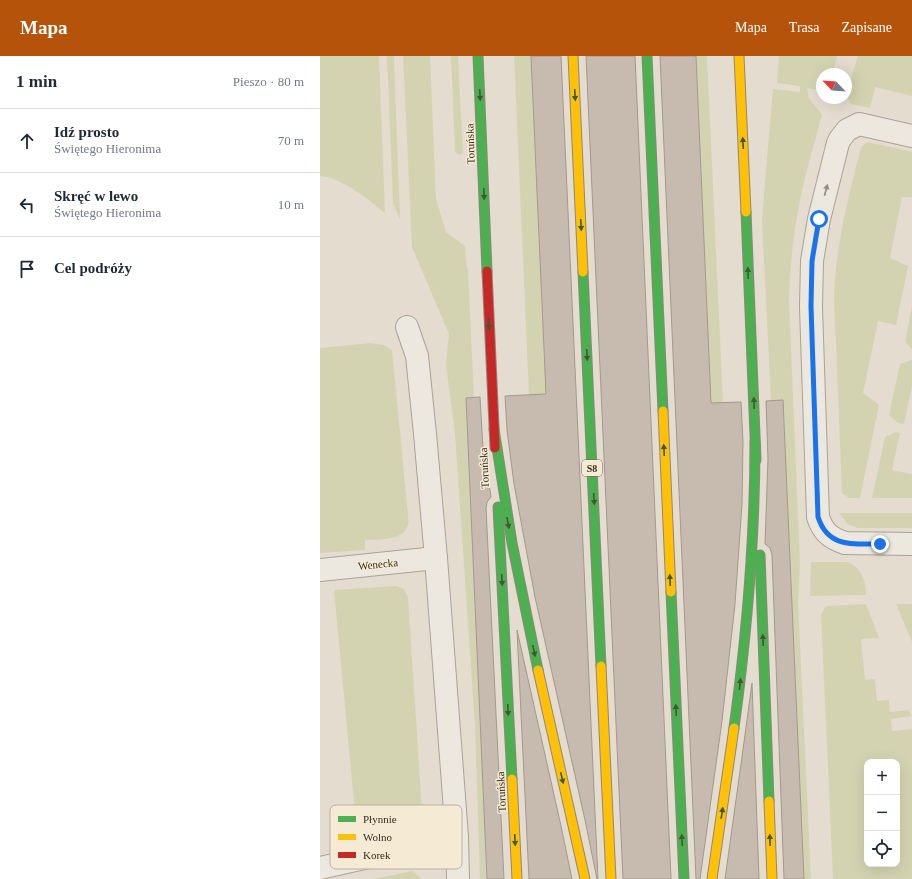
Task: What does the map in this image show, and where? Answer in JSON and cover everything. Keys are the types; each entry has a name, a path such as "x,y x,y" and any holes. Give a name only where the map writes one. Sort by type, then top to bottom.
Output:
{"main road":[{"name":"Toruńska","path":"478,56 494,429 517,879"},
{"name":"S8","path":"574,56 611,879"},
{"path":"647,56 684,879"},
{"path":"739,56 772,879"},
{"path":"494,429 500,480 520,588 585,879"},
{"path":"712,879 739,690 746,625 751,566 755,442"}],"street":[{"path":"910,136 859,124 850,127 843,134 838,143 819,219 812,261 811,306 818,517 824,530 837,540 850,543 912,544"},
{"path":"407,327 417,356 425,434 455,805"},
{"name":"Wenecka","path":"320,570 436,558"},
{"path":"320,868 330,866"},
{"path":"458,869 458,879"}],"green space":[{"path":"320,56 379,56 385,213 346,185 320,176"},
{"path":"387,56 394,56 400,219 393,203"},
{"path":"403,56 430,56 436,199 446,232 465,246 468,270 474,397 466,398 487,879 480,879 475,726 455,433 446,365 449,334 412,247"},
{"path":"451,56 458,56 463,153 459,155 455,152"},
{"path":"514,56 531,56 546,394 529,395"},
{"path":"696,56 707,56 723,403 711,404"},
{"path":"779,56 837,56 834,68 816,68 816,90 807,88 809,98 822,115 799,204 795,227 789,300 800,563 798,602 811,879 804,879 783,401 771,401 762,222 773,89 800,92 800,86 777,83"},
{"path":"858,56 912,56 912,96 875,87 870,108 851,104 852,76"},
{"path":"868,142 912,152 912,197 902,197 890,258 908,266 896,325 878,321 863,393 879,405 860,498 849,498 842,493 834,296 835,277 847,203 861,148"},
{"path":"912,306 912,349 905,342"},
{"path":"370,343 384,345 392,350 408,524 405,530 396,537 365,540 365,550 320,553 320,348"},
{"path":"912,360 912,386 904,424 898,423 889,415 900,364"},
{"path":"896,432 900,433 892,470 912,474 912,498 872,498 885,437"},
{"path":"839,513 912,513 912,528 858,528 848,524"},
{"path":"811,562 847,562 852,564 862,575 866,595 810,596"},
{"path":"396,586 404,589 408,597 422,805 354,805 334,590"},
{"path":"866,604 879,638 861,639 865,680 875,679 877,701 889,700 890,712 909,710 912,716 891,719 892,731 912,729 912,879 833,879 821,615 825,607"},
{"path":"896,604 912,604 912,642"},
{"path":"412,871 422,879 374,879"}],"building":[{"path":"531,56 561,56 598,879 535,597 514,484 507,430 505,396 546,394"},
{"path":"586,56 635,56 671,879 623,879"},
{"path":"660,56 696,56 711,403 741,402 743,441 742,504 735,604 722,721 700,879 696,879"},
{"path":"480,397 483,449 491,497 487,502 486,508 504,879 487,879 466,398"},
{"path":"783,400 804,879 784,879 772,555 770,548 765,544 768,459 766,401"},
{"path":"517,630 561,826 572,879 529,879"},
{"path":"752,683 759,879 725,879 741,764"}],"traffic: fast":[{"path":"478,56 487,271"},
{"path":"647,56 663,411"},
{"path":"746,212 756,460"},
{"path":"583,272 601,666"},
{"path":"494,429 512,543 538,670"},
{"path":"734,728 743,657 752,550 755,442"},
{"path":"498,507 512,779"},
{"path":"760,555 769,801"},
{"path":"671,592 684,879"}],"traffic: slow":[{"path":"573,56 583,272"},
{"path":"739,56 746,212"},
{"path":"663,411 671,592"},
{"path":"601,666 611,879"},
{"path":"538,670 585,879"},
{"path":"712,879 734,728"},
{"path":"512,779 517,879"},
{"path":"769,801 772,879"}],"traffic: jam":[{"path":"487,271 495,448"}],"route":[{"path":"819,219 812,261 811,306 818,517 824,530 829,536 837,540 854,544 880,544"}]}
